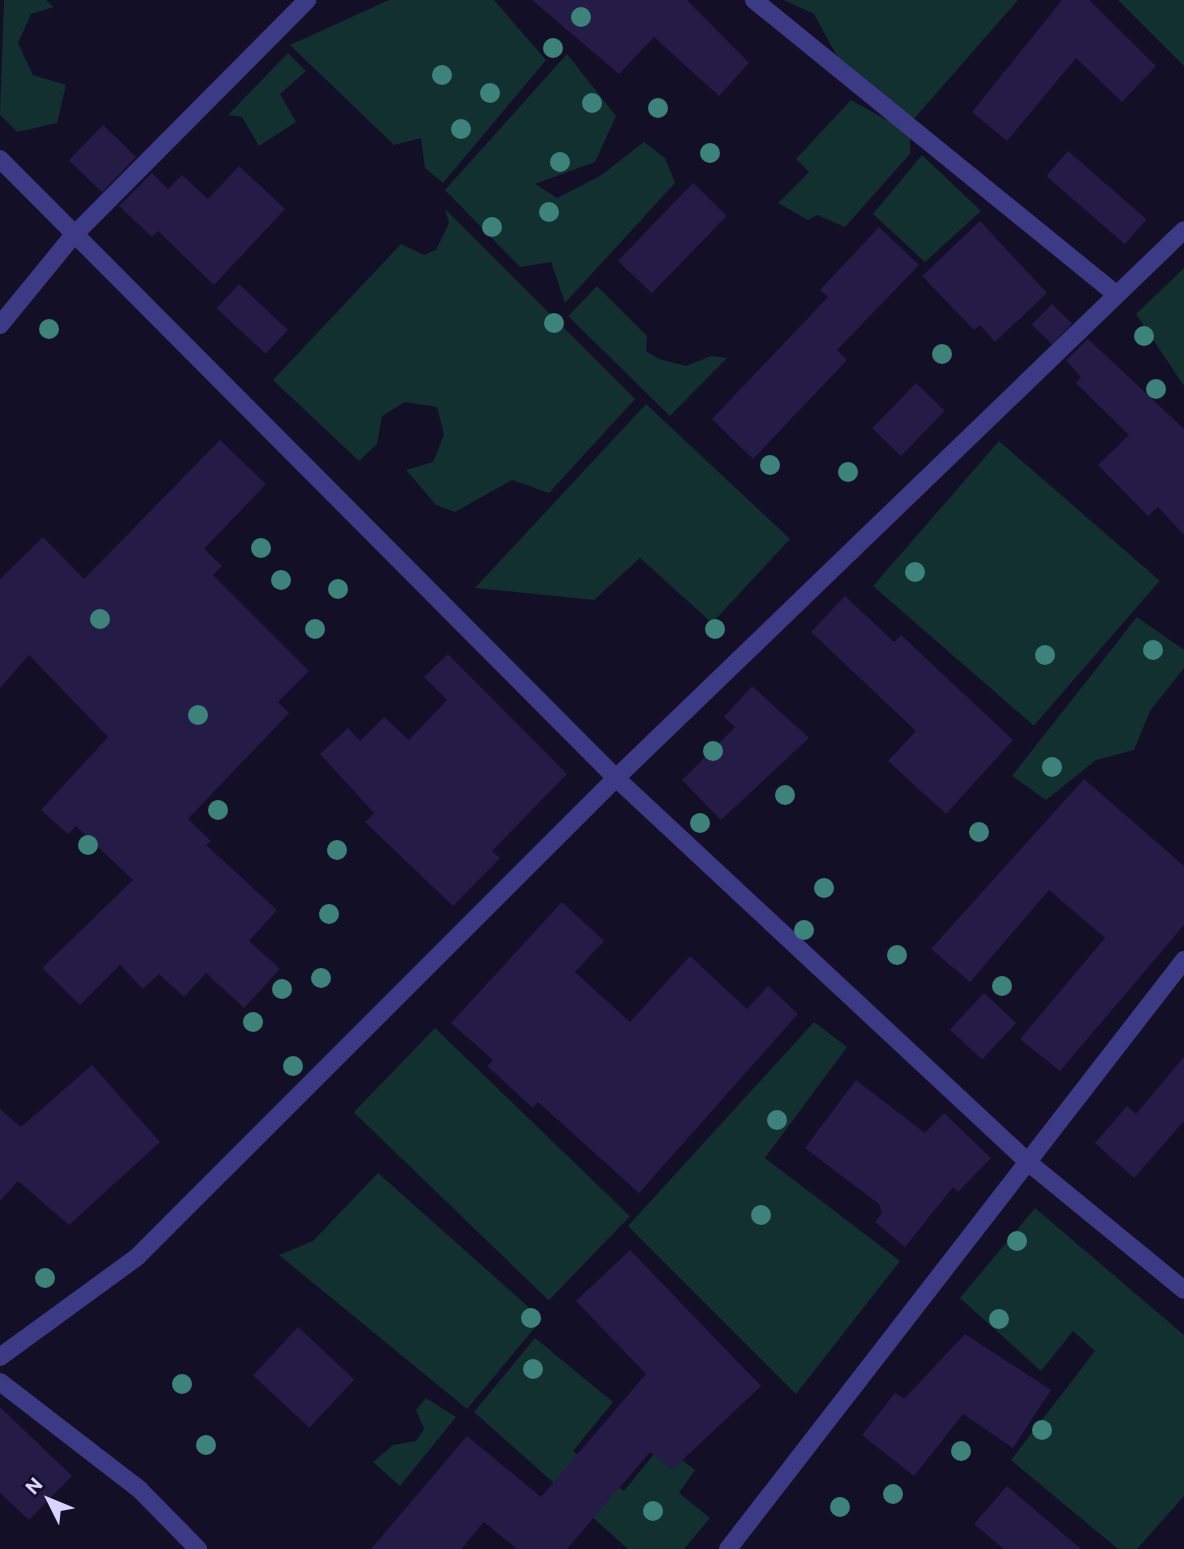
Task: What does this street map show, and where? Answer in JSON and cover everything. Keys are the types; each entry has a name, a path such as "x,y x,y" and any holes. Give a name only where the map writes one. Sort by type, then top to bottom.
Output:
{"street":[{"path":"0,325 72,237 307,0"},
{"path":"754,0 1115,293"},
{"path":"0,159 72,237 615,778 1029,1163 1184,1290"},
{"path":"0,1357 137,1257 615,778 1115,293 1184,230"},
{"path":"728,1549 1184,960"},
{"path":"0,1382 140,1490 198,1549"}],"green space":[{"path":"4,0 46,0 54,7 31,14 18,43 33,75 66,85 57,123 17,132 0,115"},
{"path":"389,0 494,0 546,60 443,183 425,168 421,138 394,145 290,45"},
{"path":"784,0 1018,0 913,120 838,58 814,14"},
{"path":"1118,0 1184,0 1184,66"},
{"path":"288,53 306,71 280,94 296,122 259,146 242,117 228,115"},
{"path":"567,54 616,116 595,162 535,184 557,198 600,176 644,142 665,158 675,183 565,303 551,262 520,267 445,190"},
{"path":"851,100 910,133 910,154 845,227 817,215 808,220 778,203 809,172 796,159"},
{"path":"922,155 981,211 925,262 873,214"},
{"path":"445,209 635,399 549,493 512,480 455,512 436,505 406,470 433,462 444,435 437,407 405,402 382,416 377,444 359,461 273,380 401,244 424,255 436,250 449,223"},
{"path":"1184,268 1184,386 1136,314"},
{"path":"597,286 647,336 646,351 659,359 686,366 711,356 727,358 670,416 568,316"},
{"path":"646,404 790,539 712,623 640,558 594,600 475,588"},
{"path":"999,441 1160,581 1034,726 873,586"},
{"path":"1137,617 1184,650 1184,668 1150,711 1134,750 1096,760 1046,800 1012,776"},
{"path":"814,1022 847,1047 765,1158 900,1261 796,1394 628,1226"},
{"path":"435,1028 630,1216 549,1300 354,1112"},
{"path":"378,1173 542,1319 467,1409 279,1255 313,1241"},
{"path":"1035,1208 1184,1335 1184,1496 1137,1549 1118,1549 1011,1460 1095,1351 1073,1331 1041,1371 960,1298"},
{"path":"535,1338 613,1402 573,1451 624,1491 662,1444 695,1470 679,1493 710,1518 684,1549 628,1549 474,1412"},
{"path":"426,1398 456,1417 400,1486 373,1462 393,1445 416,1441 424,1429 416,1410"}],"building":[{"path":"532,0 687,0 749,63 719,96 654,37 619,74"},
{"path":"1062,0 1089,0 1156,66 1122,102 1076,58 1007,141 972,112"},
{"path":"103,125 136,157 102,192 69,160"},
{"path":"1068,151 1146,219 1125,244 1046,176"},
{"path":"239,166 285,209 214,285 158,231 152,237 119,206 152,173 168,189 182,175 208,199"},
{"path":"693,183 727,216 652,293 618,261"},
{"path":"980,221 1047,293 995,342 980,325 974,330 922,276"},
{"path":"879,227 919,265 837,350 847,360 753,459 712,419 828,297 820,290"},
{"path":"239,284 288,330 265,354 216,308"},
{"path":"1052,304 1072,323 1052,344 1032,325"},
{"path":"1088,339 1184,429 1184,535 1158,507 1148,516 1098,465 1129,435 1076,383 1081,377 1066,360"},
{"path":"916,383 945,411 901,456 872,428"},
{"path":"220,440 266,484 204,549 222,566 213,575 309,671 278,702 289,713 188,819 211,841 206,845 277,910 249,941 280,969 244,1008 206,973 184,997 159,974 143,989 120,965 80,1005 42,968 133,880 76,826 68,834 41,810 108,737 29,655 0,688 0,579 43,537 84,579"},
{"path":"845,596 894,642 901,635 1013,740 946,814 888,761 916,731 811,632"},
{"path":"448,654 567,774 492,851 500,858 453,906 365,822 374,813 320,754 348,728 360,741 384,717 409,740 447,700 424,677"},
{"path":"752,686 809,738 721,820 682,780 735,727 724,717"},
{"path":"1084,779 1184,866 1184,925 1060,1071 1020,1039 1105,938 1049,890 970,982 931,949"},
{"path":"562,902 604,941 575,972 630,1022 690,956 747,1009 768,986 798,1014 639,1193 538,1102 533,1108 487,1066 493,1060 451,1023"},
{"path":"984,993 1016,1023 982,1060 950,1030"},
{"path":"1184,1057 1184,1121 1134,1178 1095,1143 1127,1106 1136,1114"},
{"path":"92,1065 160,1142 69,1225 18,1181 0,1201 0,1109 21,1127"},
{"path":"856,1080 925,1133 944,1113 991,1158 958,1192 953,1187 905,1247 875,1222 882,1213 879,1204 805,1148"},
{"path":"630,1250 761,1386 672,1470 650,1452 567,1549 517,1549 484,1522 461,1549 371,1549 467,1436 541,1497 646,1374 576,1301"},
{"path":"298,1327 354,1380 309,1428 253,1375"},
{"path":"965,1334 1051,1390 1013,1448 963,1414 914,1476 862,1435 895,1393 904,1399"},
{"path":"0,1407 72,1476 29,1520 0,1493"},
{"path":"1007,1486 1081,1549 1004,1549 974,1524"}]}
